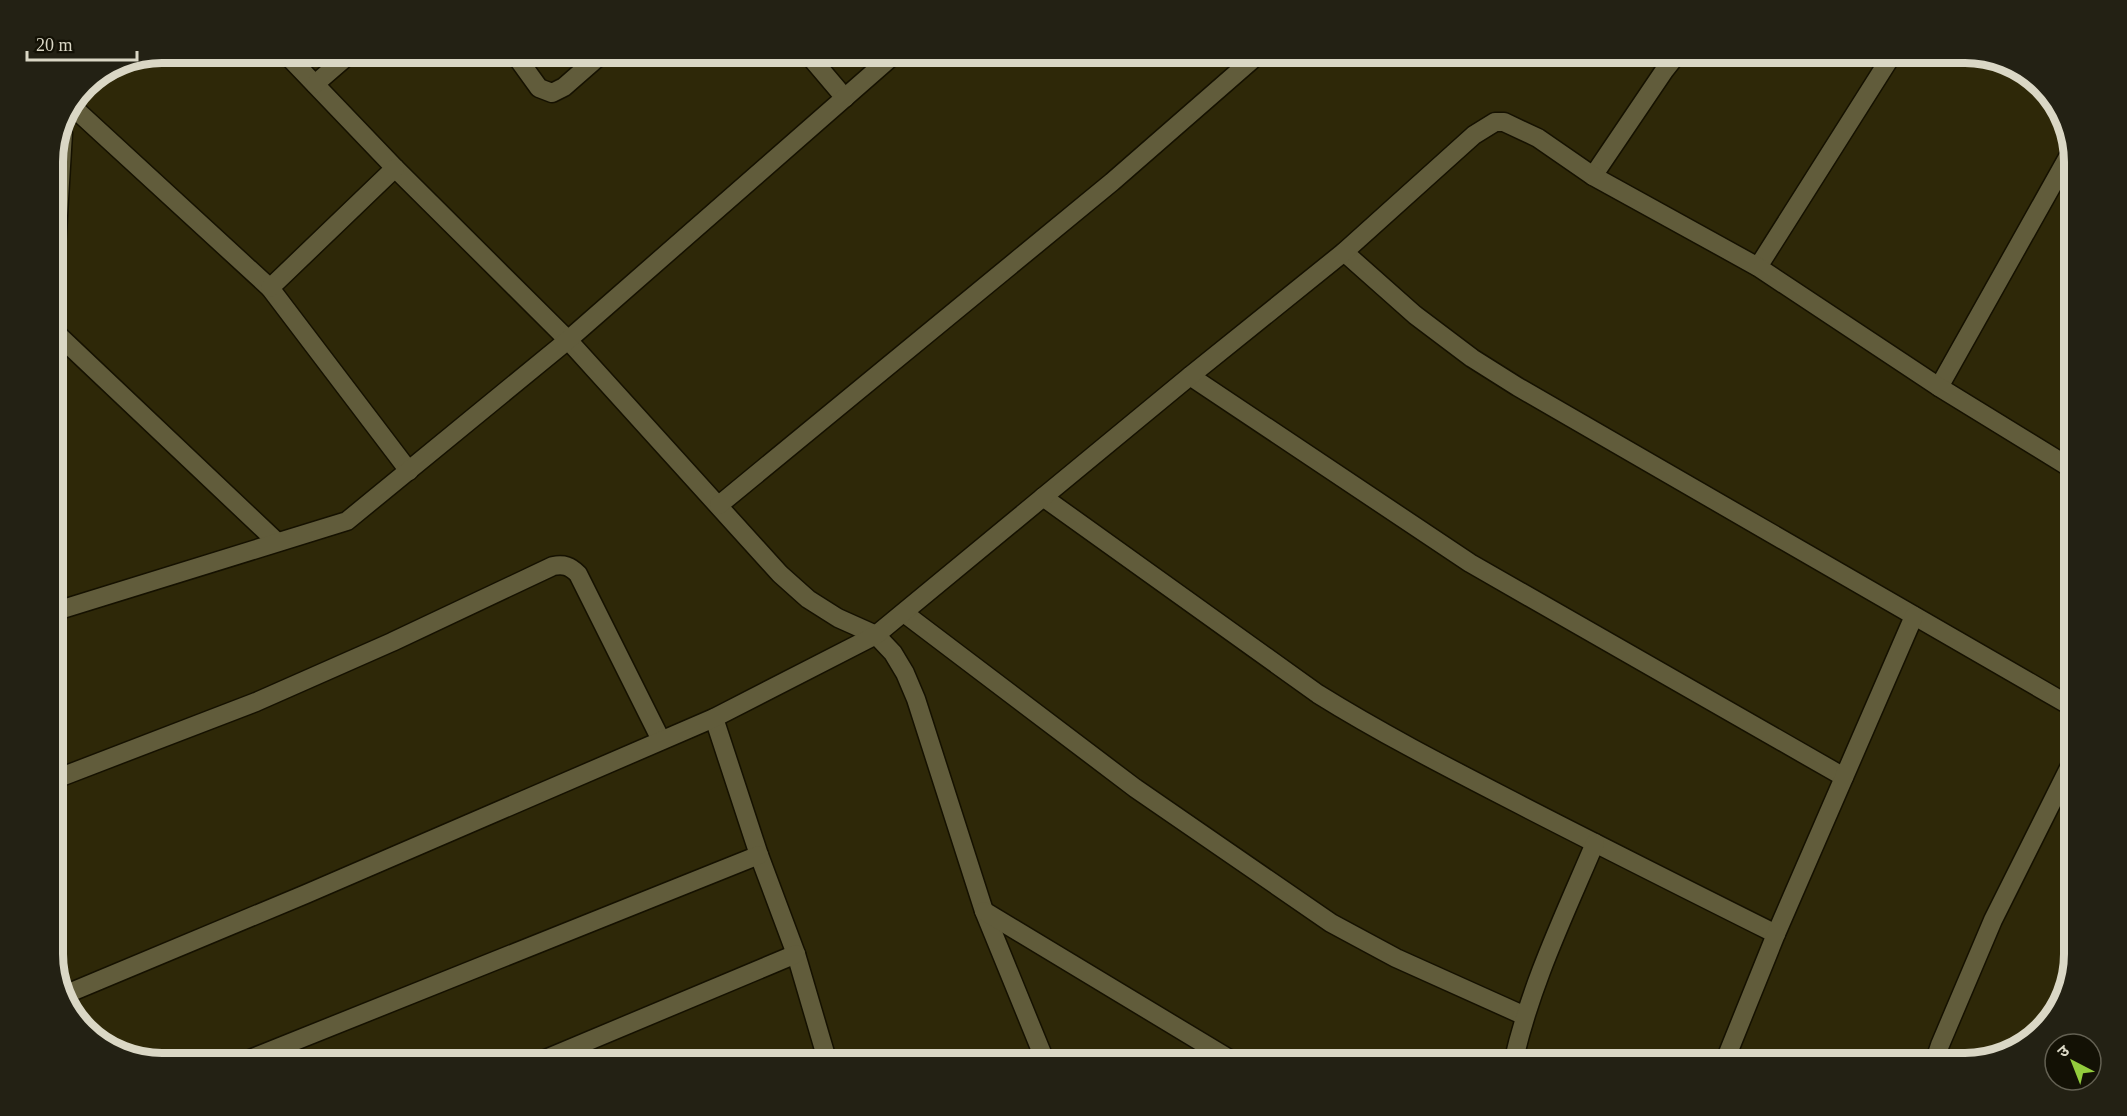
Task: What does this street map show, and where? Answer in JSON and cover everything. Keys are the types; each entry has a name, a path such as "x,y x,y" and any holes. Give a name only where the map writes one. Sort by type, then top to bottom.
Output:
{"street":[{"path":"295,63 395,168 568,340 780,574 808,599 838,618 876,634 893,653 916,699 984,911 1042,1053"},
{"path":"315,84 339,63"},
{"path":"521,63 539,88 552,93 564,87 591,63"},
{"path":"815,63 845,98"},
{"path":"63,609 346,521 568,340 885,63"},
{"path":"719,505 1112,182 1248,63"},
{"path":"1593,176 1671,63"},
{"path":"1758,267 1887,63"},
{"path":"77,111 270,288 410,471"},
{"path":"71,992 306,894 714,718 876,634 1344,252 1474,135 1495,122 1504,122 1538,138 1593,176 1758,267 1940,387 2064,464"},
{"path":"1940,387 2064,164"},
{"path":"270,288 395,168"},
{"path":"1344,252 1414,315 1472,358 1518,387 2064,702"},
{"path":"63,339 278,542"},
{"path":"1190,376 1470,563 1844,777"},
{"path":"1043,497 1356,718 1396,741 1776,934"},
{"path":"63,776 256,702 392,642 553,566 563,565 578,574 661,740"},
{"path":"904,613 1135,788 1330,923 1396,958 1525,1016"},
{"path":"1728,1053 1776,934 1914,616"},
{"path":"714,718 759,855 796,954 825,1053"},
{"path":"1937,1053 1993,920 2064,778"},
{"path":"1516,1053 1540,972 1595,843"},
{"path":"267,1053 759,855"},
{"path":"984,911 1218,1053"},
{"path":"562,1053 796,954"}]}
